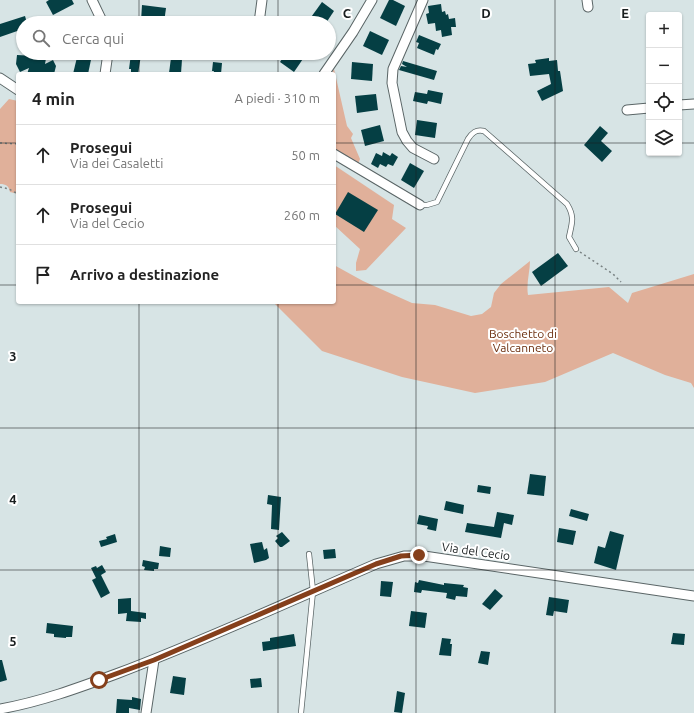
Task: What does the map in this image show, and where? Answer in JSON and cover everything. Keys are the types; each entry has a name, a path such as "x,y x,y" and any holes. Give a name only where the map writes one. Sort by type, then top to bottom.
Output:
{"street":[{"path":"92,0 100,16"},
{"path":"260,16 262,0"},
{"path":"336,57 372,0"},
{"path":"423,0 393,69 392,83 402,132 413,148 434,159"},
{"path":"105,72 107,60"},
{"path":"325,72 334,60"},
{"path":"0,78 16,89"},
{"path":"682,105 694,104"},
{"path":"627,110 646,108"},
{"path":"336,155 420,205"},
{"name":"Via del Cecio","path":"0,709 27,703 83,686 154,660 380,562 401,556 413,555 694,596"},
{"path":"146,713 154,660"}],"lane":[{"path":"420,205 427,205 437,202 468,139 472,133 479,130 484,131 567,204 573,218 569,237 576,249"},
{"path":"301,713 313,591 309,554"}],"path":[{"path":"0,143 16,144"},
{"path":"0,187 9,189 16,193"},
{"path":"576,249 613,274 621,282"}],"green space":[{"path":"336,78 347,126 353,134 351,138 360,159 358,164 336,151"},
{"path":"9,99 16,101 16,194 10,192 9,188 4,184 0,184 0,109"},
{"path":"336,166 394,205 392,219 406,228 366,270 356,271 356,263 360,249 336,227"},
{"name":"Boschetto di Valcanneto","path":"530,261 527,286 528,295 609,287 628,303 632,293 694,274 694,388 691,383 665,375 613,353 545,382 475,393 402,377 322,351 275,304 336,304 336,266 363,281 412,303 435,305 471,316 482,314 491,307 494,293 501,284"}],"building":[{"path":"49,0 72,0 74,4 53,15 46,2"},
{"path":"389,0 393,0 405,6 396,26 380,18"},
{"path":"322,2 334,11 331,16 312,16"},
{"path":"441,4 442,12 445,11 446,15 448,14 449,19 455,18 456,27 451,27 452,35 442,37 441,30 436,31 435,23 428,24 426,14 429,13 428,6"},
{"path":"142,5 166,8 165,16 141,16"},
{"path":"16,19 16,31 0,37 0,24"},
{"path":"370,31 389,40 382,55 363,46"},
{"path":"419,35 441,44 438,50 436,49 434,55 417,48 419,43 416,42"},
{"path":"549,58 549,61 557,60 563,91 542,101 537,91 551,84 549,74 530,76 528,64 536,63 535,60"},
{"path":"16,60 46,60 45,64 53,60 56,66 54,72 28,72 29,68 20,72 16,64"},
{"path":"76,60 91,60 88,72 73,72"},
{"path":"130,60 140,60 138,72 131,72 131,69 129,69"},
{"path":"171,60 182,60 181,72 169,72"},
{"path":"281,60 302,60 294,72 280,62"},
{"path":"403,61 437,71 434,80 399,70 401,66 407,67 402,64"},
{"path":"213,62 222,63 221,72 212,71"},
{"path":"352,62 373,64 372,81 351,79"},
{"path":"428,90 443,93 441,104 428,101 427,104 413,101 415,92 427,94"},
{"path":"376,94 378,110 357,113 355,96"},
{"path":"417,120 437,123 435,138 415,135"},
{"path":"380,125 384,141 365,146 361,130"},
{"path":"600,126 608,133 601,141 612,151 602,162 584,145"},
{"path":"383,152 390,156 392,153 398,157 393,166 388,164 386,167 380,164 378,168 371,164 376,153 382,156"},
{"path":"410,163 424,171 414,188 401,180"},
{"path":"348,192 378,210 364,232 336,215"},
{"path":"558,253 568,266 541,286 532,272"},
{"path":"530,474 546,476 544,496 527,494"},
{"path":"478,485 491,487 490,494 477,492"},
{"path":"268,495 281,497 279,530 271,529 272,505 267,504"},
{"path":"446,501 464,505 463,514 444,510"},
{"path":"571,509 589,514 587,521 569,516"},
{"path":"497,512 514,515 512,525 504,523 501,538 465,532 467,523 494,527"},
{"path":"419,515 438,519 436,531 427,529 428,526 417,524"},
{"path":"559,528 576,531 573,545 557,542"},
{"path":"610,531 624,535 616,570 594,563 598,546 605,548"},
{"path":"282,532 290,541 280,547 275,541 278,538 276,536"},
{"path":"115,534 117,542 101,547 99,541 107,539 106,537"},
{"path":"262,542 264,550 267,548 269,558 254,563 250,544"},
{"path":"160,546 171,548 170,557 159,556"},
{"path":"335,549 336,558 324,559 323,550"},
{"path":"143,560 159,563 158,569 154,569 154,571 144,570 145,567 142,566"},
{"path":"102,565 106,572 101,575 110,593 101,598 92,580 96,578 91,568 96,566 97,568"},
{"path":"419,580 444,585 444,583 464,585 463,587 468,588 467,597 456,596 455,600 446,598 447,593 422,590 421,593 414,592 415,582 418,583"},
{"path":"381,581 393,582 391,597 380,596"},
{"path":"495,589 503,596 490,610 482,604"},
{"path":"549,597 569,600 567,613 554,611 553,616 546,615"},
{"path":"131,598 131,611 146,613 146,619 141,618 141,622 126,621 127,613 118,614 118,599"},
{"path":"411,611 427,613 425,628 409,626"},
{"path":"47,623 73,626 72,637 54,637 54,634 46,633"},
{"path":"673,633 685,634 684,645 671,644"},
{"path":"294,634 296,646 263,651 262,642 270,641 270,638"},
{"path":"442,638 451,639 451,656 439,655"},
{"path":"481,651 490,652 488,665 478,663"},
{"path":"0,660 2,660 7,680 0,682"},
{"path":"173,676 186,678 184,695 170,693"},
{"path":"261,678 262,687 251,688 250,679"},
{"path":"397,691 405,693 402,713 394,712"},
{"path":"132,697 141,699 140,710 129,708 129,713 116,713 117,699 132,700"}],"route":[{"path":"99,680 154,660 376,564 401,556 419,555"}]}
